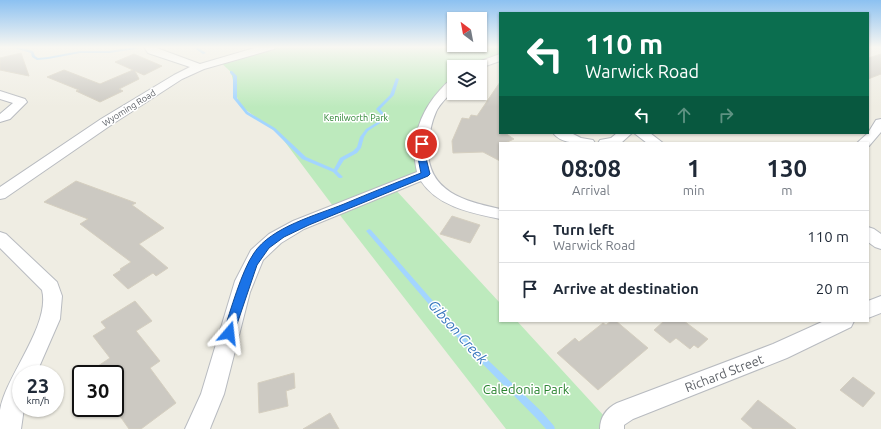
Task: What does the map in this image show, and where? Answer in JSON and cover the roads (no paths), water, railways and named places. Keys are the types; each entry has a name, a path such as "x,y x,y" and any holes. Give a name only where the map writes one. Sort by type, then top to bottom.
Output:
{"street":[{"name":"Wyoming Road","path":"0,194 132,106 178,77 200,67"},
{"path":"447,89 437,100 427,120 422,144 422,158 425,174 436,189 451,199 472,207 499,214"},
{"path":"0,94 21,102 6,116 0,118"},
{"path":"865,142 881,123"},
{"path":"562,134 582,142"},
{"path":"610,142 615,141 624,134"},
{"path":"642,134 654,142"},
{"path":"197,429 204,417 212,395 221,359 244,286 255,258 266,245 281,235 305,223 425,174"},
{"path":"869,234 881,243"},
{"path":"0,238 50,287 53,296 49,320 29,365"},
{"path":"869,310 881,304"},
{"name":"Richard Street","path":"612,429 612,424 616,416 625,411 780,351 842,322"},
{"path":"9,429 12,409"}],"waterway":[{"path":"231,72 235,76 235,98 247,113 274,129 304,158 335,171"},
{"path":"335,171 342,159 355,152 359,147 362,137 367,130 386,118 378,109 392,95 397,79"},
{"path":"335,171 341,177"},
{"name":"Gibson Creek","path":"369,231 465,342 539,415 551,429"}],"park label":[{"name":"Kenilworth Park","path":"356,118"},
{"name":"Caledonia Park","path":"526,389"}]}
